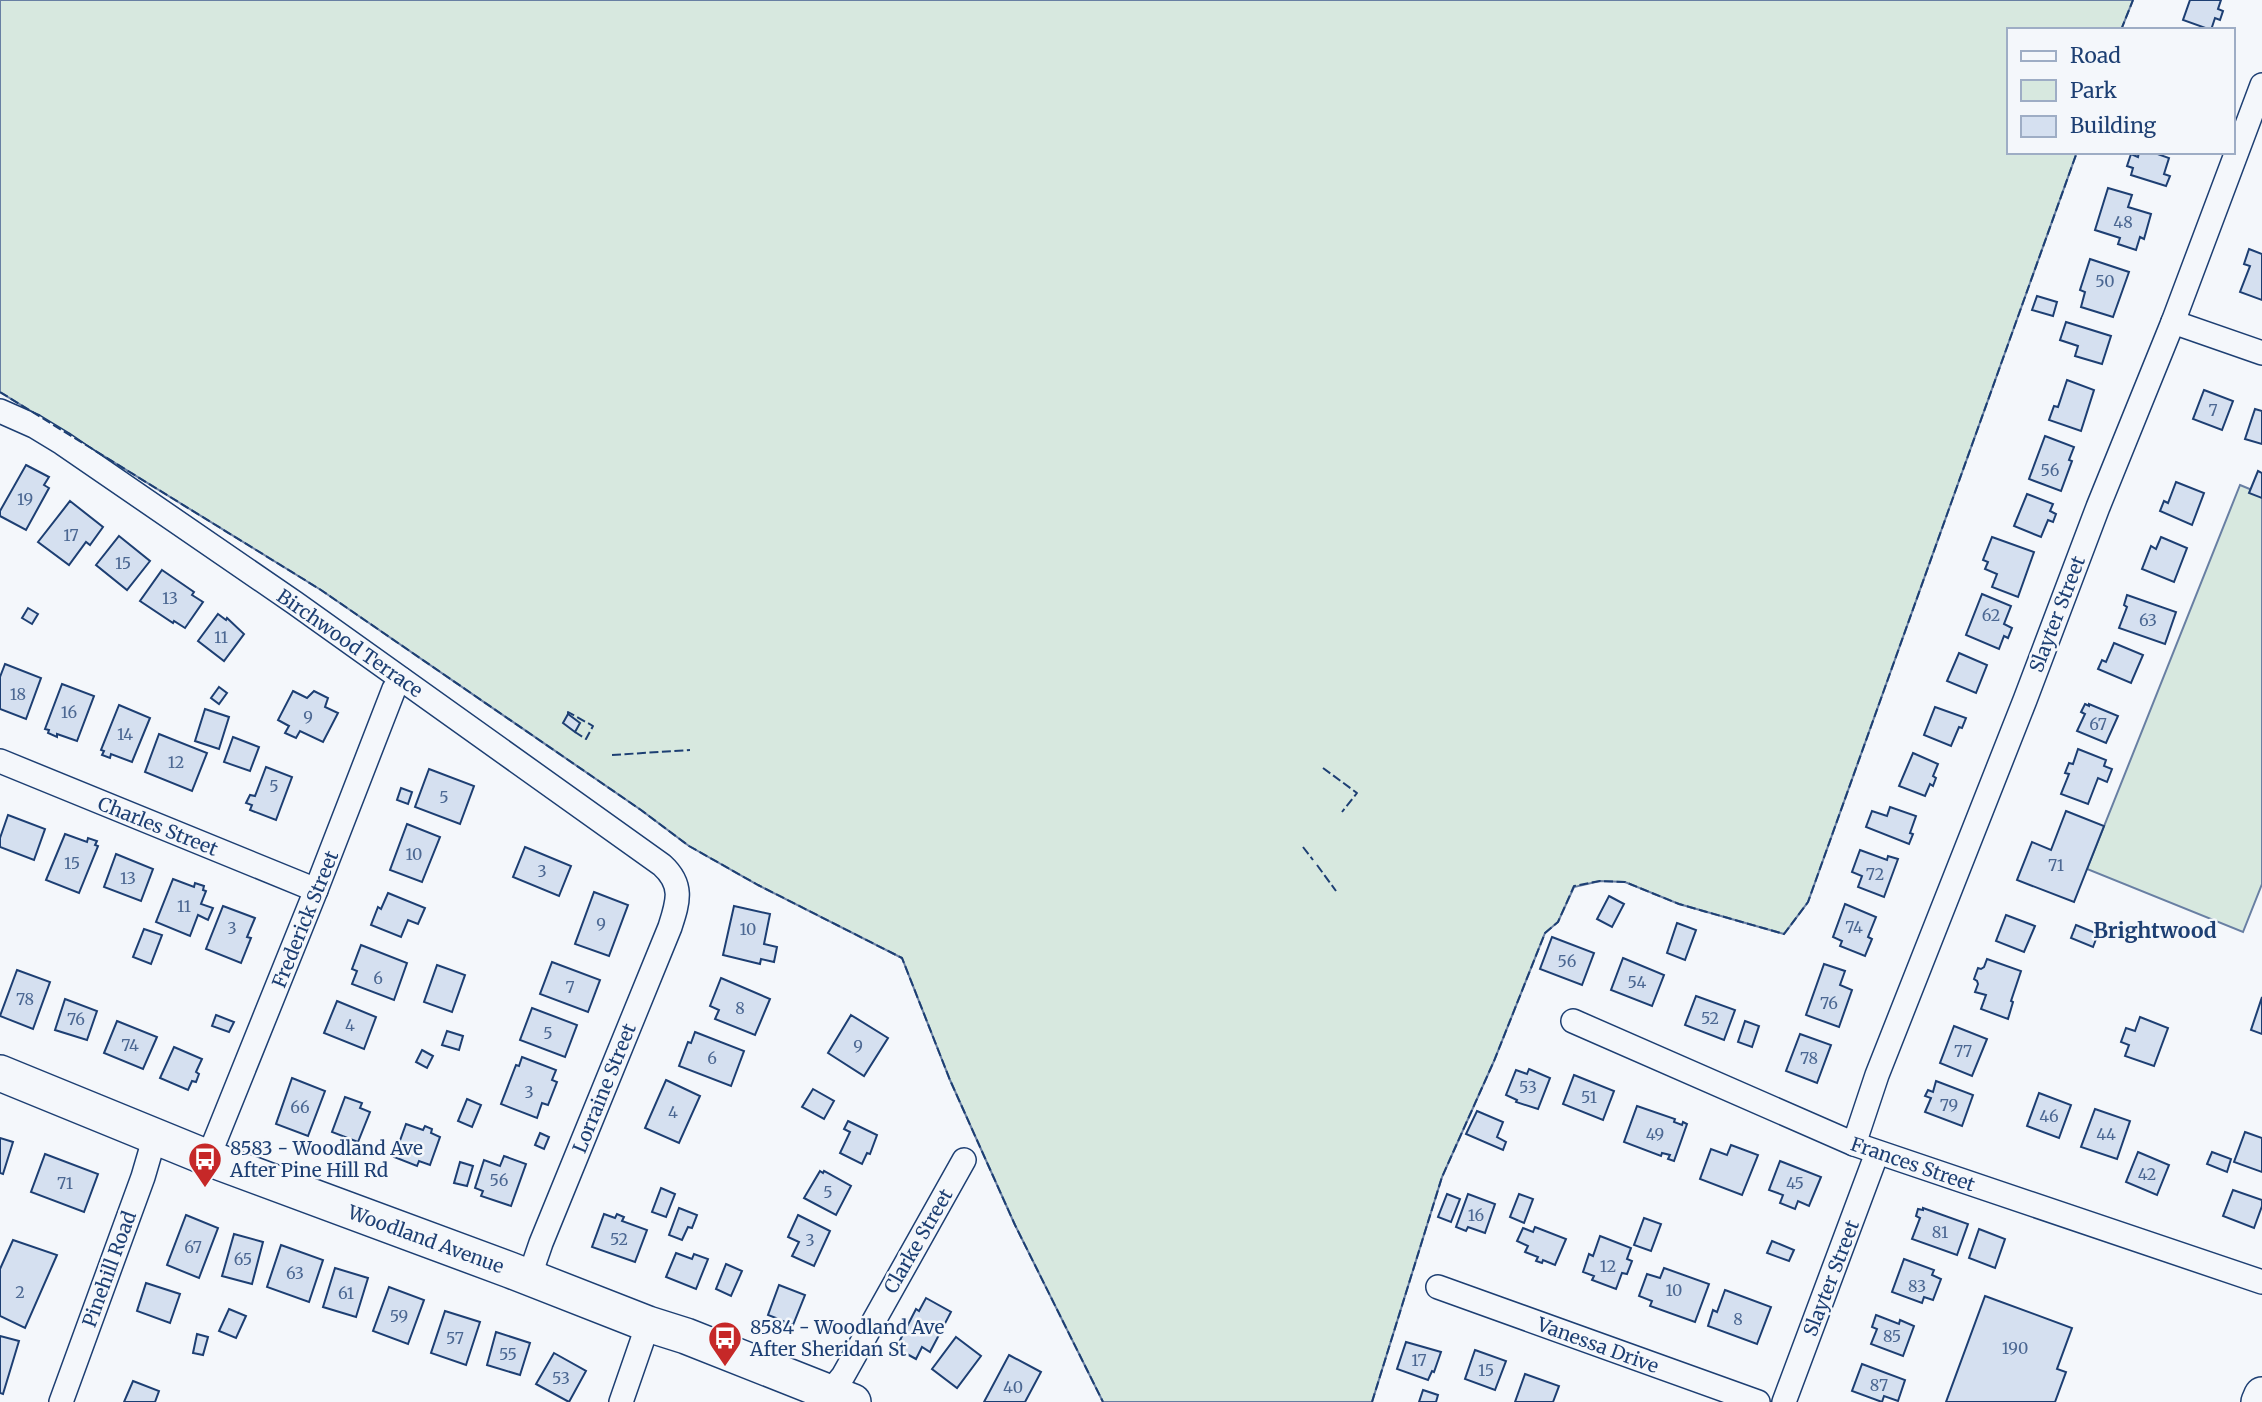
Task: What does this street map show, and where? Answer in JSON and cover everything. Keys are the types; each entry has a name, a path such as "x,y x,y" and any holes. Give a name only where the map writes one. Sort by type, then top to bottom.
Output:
{"main road":[{"name":"Woodland Avenue","path":"0,1073 208,1158 686,1336 841,1397"},
{"path":"2259,1402 2262,1395"}],"street":[{"name":"Slayter Street","path":"1854,1144 1877,1075 2098,507 2173,322 2262,85"},
{"path":"2173,322 2262,353"},
{"name":"Birchwood Terrace","path":"0,411 34,426 62,443 662,865 675,883 678,898"},
{"name":"Frederick Street","path":"208,1158 394,689 401,679"},
{"name":"Charles Street","path":"0,761 316,890"},
{"name":"Lorraine Street","path":"529,1278 670,927 678,898"},
{"name":"Frances Street","path":"1573,1021 1877,1153 2262,1282"},
{"name":"Pinehill Road","path":"61,1402 143,1177 155,1136"},
{"name":"Slayter Street","path":"1784,1402 1877,1153"},
{"name":"Clarke Street","path":"841,1397 843,1376 964,1160"},
{"name":"Vanessa Drive","path":"1438,1287 1758,1402"},
{"path":"621,1402 648,1324"}],"green space":[{"path":"0,0 2133,0 2122,28 2007,28 2007,154 2076,154 1808,902 1784,934 1679,904 1625,882 1600,881 1574,887 1558,922 1545,933 1494,1061 1442,1177 1372,1402 1103,1402 1015,1225 950,1080 902,958 758,885 689,846 641,810 321,590 0,392"},
{"path":"2240,485 2262,494 2262,884 2243,932 2087,869"}],"building":[{"path":"2190,0 2221,0 2218,9 2223,11 2220,20 2215,18 2212,28 2183,20"},
{"path":"2131,154 2138,157 2139,154 2158,154 2169,158 2164,174 2170,176 2166,186 2131,175 2133,168 2127,166"},
{"path":"2108,188 2132,195 2128,207 2151,214 2144,239 2140,237 2136,250 2118,244 2120,238 2095,230"},
{"path":"2249,249 2262,254 2262,300 2240,292 2250,266 2244,264"},
{"path":"2090,259 2129,272 2113,317 2081,307 2085,292 2080,290"},
{"path":"2037,296 2057,302 2053,316 2032,310"},
{"path":"2066,322 2111,336 2102,364 2075,356 2078,346 2060,340"},
{"path":"2067,380 2094,390 2081,431 2049,420 2054,406 2058,407"},
{"path":"2204,390 2233,401 2222,430 2193,419"},
{"path":"2255,409 2262,411 2262,444 2245,439"},
{"path":"2045,436 2074,447 2061,491 2029,479"},
{"path":"26,465 49,477 44,485 49,488 26,530 0,516 0,511"},
{"path":"2258,471 2262,473 2262,498 2249,493"},
{"path":"2176,482 2204,493 2192,525 2160,511 2164,501 2168,503"},
{"path":"2027,494 2053,504 2050,511 2056,514 2053,522 2048,520 2041,537 2014,526"},
{"path":"70,501 103,527 90,545 86,542 69,565 38,542"},
{"path":"119,536 150,561 127,590 96,565"},
{"path":"1992,537 2034,552 2018,597 1992,587 1997,574 1985,569 1988,562 1983,560"},
{"path":"2161,537 2187,548 2174,582 2142,569 2151,546 2156,549"},
{"path":"162,570 194,592 192,595 203,602 185,628 140,601"},
{"path":"1982,594 2011,606 2004,624 2012,628 2008,638 2004,636 1999,649 1966,635"},
{"path":"2127,595 2176,612 2165,644 2119,628 2127,607 2124,605"},
{"path":"28,608 38,614 32,624 22,618"},
{"path":"218,614 226,620 227,618 244,634 224,661 198,641"},
{"path":"2114,643 2143,655 2131,683 2098,669 2102,660 2106,662"},
{"path":"1959,653 1987,665 1976,693 1947,681"},
{"path":"5,664 41,678 26,719 0,709 0,677"},
{"path":"62,684 94,696 77,741 57,734 57,737 45,729"},
{"path":"219,687 227,693 219,704 211,698"},
{"path":"293,691 307,698 314,691 328,698 325,707 338,713 323,742 300,731 296,738 285,733 289,726 278,720"},
{"path":"2085,704 2118,716 2106,743 2077,731 2085,714 2081,712"},
{"path":"119,705 150,718 132,762 111,754 110,758 102,755 104,751 101,750"},
{"path":"1935,707 1966,718 1951,746 1924,735"},
{"path":"205,709 229,717 219,749 195,741"},
{"path":"568,714 580,723 575,732 563,723"},
{"path":"159,734 207,753 192,791 145,772"},
{"path":"233,737 259,747 250,771 224,762"},
{"path":"2078,749 2106,760 2104,766 2112,769 2107,782 2098,778 2088,804 2061,794 2069,774 2065,773 2069,763 2073,764"},
{"path":"1913,753 1938,764 1933,776 1936,778 1933,786 1930,784 1925,796 1899,786"},
{"path":"266,767 292,777 276,820 250,810 252,805 246,803 250,795 255,796"},
{"path":"429,769 474,786 460,824 415,807"},
{"path":"401,788 412,792 408,804 397,800"},
{"path":"1890,807 1916,816 1909,844 1866,827 1872,811 1887,816"},
{"path":"2066,811 2104,826 2074,902 2017,880 2032,842 2051,850"},
{"path":"8,815 45,829 34,860 0,847 0,838"},
{"path":"407,824 440,837 422,882 390,870"},
{"path":"65,834 87,842 88,838 97,841 95,845 98,846 79,893 46,880"},
{"path":"525,847 571,866 559,896 513,877"},
{"path":"1860,850 1887,860 1888,856 1898,859 1884,897 1858,887 1862,876 1852,872"},
{"path":"116,854 153,869 141,901 104,887"},
{"path":"173,879 194,887 195,883 204,886 203,890 206,891 201,904 213,908 208,920 198,915 190,936 156,922"},
{"path":"594,892 628,905 609,956 575,944"},
{"path":"388,893 425,908 418,924 408,920 401,937 371,925 378,907 381,909"},
{"path":"1609,896 1624,904 1612,927 1597,919"},
{"path":"1845,904 1876,917 1868,937 1872,939 1865,956 1840,946 1842,941 1833,937"},
{"path":"223,906 255,918 247,937 251,938 241,963 206,949"},
{"path":"734,906 770,914 764,944 777,947 774,962 761,959 760,964 723,955"},
{"path":"2006,915 2035,926 2024,952 1996,941"},
{"path":"1677,923 1696,930 1685,960 1667,953"},
{"path":"2076,925 2098,934 2093,947 2071,938"},
{"path":"144,929 162,935 151,964 133,957"},
{"path":"1552,937 1594,953 1582,985 1540,969"},
{"path":"361,945 407,963 394,1000 352,984 357,971 352,969"},
{"path":"1623,958 1664,975 1652,1006 1611,990"},
{"path":"1987,959 2021,971 2008,1019 1981,1009 1986,995 1975,992 1978,984 1974,979 1978,968 1984,967"},
{"path":"552,962 600,980 588,1012 540,994"},
{"path":"1824,964 1845,971 1840,985 1852,990 1839,1027 1806,1015"},
{"path":"437,965 465,975 452,1012 424,1002"},
{"path":"17,970 50,982 33,1029 0,1016"},
{"path":"721,978 770,999 755,1035 715,1019 719,1010 710,1006"},
{"path":"1696,996 1735,1010 1724,1040 1685,1025"},
{"path":"2262,997 2262,1034 2251,1030"},
{"path":"65,999 97,1011 87,1040 55,1030"},
{"path":"337,1001 376,1017 364,1049 324,1033"},
{"path":"532,1008 577,1025 565,1057 520,1040"},
{"path":"216,1015 234,1022 229,1032 212,1026"},
{"path":"851,1015 888,1038 864,1076 828,1053"},
{"path":"2140,1017 2168,1028 2154,1066 2125,1056 2129,1045 2121,1042 2126,1028 2135,1031"},
{"path":"117,1021 157,1037 143,1069 104,1053"},
{"path":"1745,1021 1759,1026 1752,1047 1738,1042"},
{"path":"1954,1026 1987,1039 1972,1076 1940,1063"},
{"path":"447,1031 463,1036 459,1050 442,1045"},
{"path":"695,1032 744,1051 731,1086 679,1066"},
{"path":"1800,1034 1831,1045 1817,1083 1786,1071"},
{"path":"174,1047 202,1059 196,1072 199,1074 196,1082 192,1081 188,1090 160,1078"},
{"path":"422,1050 433,1056 427,1068 416,1062"},
{"path":"522,1057 556,1070 552,1080 557,1082 548,1105 542,1103 537,1118 501,1104 516,1065 519,1066"},
{"path":"1529,1069 1550,1078 1538,1109 1516,1102 1517,1100 1506,1095 1516,1070 1527,1074"},
{"path":"1574,1075 1614,1091 1603,1120 1563,1104"},
{"path":"292,1078 325,1091 308,1136 276,1124"},
{"path":"666,1080 700,1096 679,1143 645,1128"},
{"path":"1936,1081 1973,1095 1962,1126 1925,1112 1931,1098 1925,1096 1928,1090 1933,1092"},
{"path":"813,1089 834,1101 824,1119 802,1107"},
{"path":"2039,1093 2071,1105 2059,1138 2027,1126"},
{"path":"345,1097 362,1103 360,1108 370,1112 358,1142 332,1132"},
{"path":"467,1099 481,1105 472,1127 458,1121"},
{"path":"1637,1106 1675,1119 1674,1122 1682,1125 1683,1122 1687,1124 1674,1161 1668,1159 1670,1155 1662,1153 1661,1156 1624,1142"},
{"path":"2095,1109 2130,1121 2117,1159 2081,1147"},
{"path":"1477,1111 1503,1122 1497,1137 1506,1142 1503,1150 1466,1134"},
{"path":"848,1121 877,1135 870,1154 867,1153 862,1164 840,1153 850,1132 844,1129"},
{"path":"406,1124 423,1130 425,1126 440,1137 430,1165 419,1161 417,1166 394,1157"},
{"path":"2245,1132 2262,1138 2262,1172 2234,1162"},
{"path":"540,1133 549,1137 544,1149 535,1145"},
{"path":"0,1138 13,1142 3,1174 0,1173"},
{"path":"1731,1145 1758,1155 1742,1195 1700,1179 1711,1149 1727,1155"},
{"path":"2138,1152 2169,1165 2157,1195 2126,1182"},
{"path":"2212,1152 2231,1159 2227,1172 2207,1164"},
{"path":"45,1154 98,1174 84,1212 31,1192"},
{"path":"504,1156 526,1164 511,1206 481,1196 483,1191 475,1188 484,1160 500,1166"},
{"path":"1780,1161 1821,1177 1809,1206 1798,1201 1795,1209 1780,1203 1783,1195 1769,1190"},
{"path":"460,1162 473,1166 467,1186 454,1183"},
{"path":"820,1171 851,1186 836,1215 804,1198"},
{"path":"661,1188 675,1194 666,1217 652,1212"},
{"path":"2233,1190 2262,1200 2254,1228 2223,1216"},
{"path":"1447,1194 1460,1199 1451,1222 1438,1217"},
{"path":"1468,1194 1495,1204 1485,1233 1468,1227 1466,1231 1456,1227"},
{"path":"1519,1194 1533,1199 1524,1223 1510,1217"},
{"path":"679,1208 697,1215 692,1228 688,1227 682,1240 669,1235"},
{"path":"1923,1208 1968,1224 1957,1255 1912,1239 1920,1218 1916,1216 1918,1209"},
{"path":"604,1214 615,1218 617,1214 624,1217 622,1221 647,1230 635,1262 592,1247"},
{"path":"186,1215 218,1228 199,1278 167,1265"},
{"path":"798,1215 830,1231 814,1266 792,1256 799,1242 788,1237"},
{"path":"1644,1218 1661,1224 1651,1251 1634,1245"},
{"path":"1535,1227 1566,1239 1555,1265 1543,1260 1542,1263 1536,1261 1538,1257 1525,1252 1528,1246 1517,1241 1523,1228 1533,1232"},
{"path":"1979,1229 2005,1239 1995,1268 1969,1258"},
{"path":"234,1234 263,1242 252,1284 222,1276"},
{"path":"1600,1236 1631,1248 1627,1259 1632,1261 1627,1274 1622,1273 1616,1289 1592,1280 1594,1276 1583,1272 1589,1254 1593,1256"},
{"path":"13,1240 57,1255 25,1328 0,1316 0,1269"},
{"path":"1772,1241 1794,1250 1789,1261 1767,1253"},
{"path":"281,1245 323,1260 309,1302 267,1287"},
{"path":"676,1253 692,1259 694,1254 708,1259 696,1289 666,1277"},
{"path":"1904,1259 1934,1270 1932,1275 1941,1279 1933,1300 1924,1297 1922,1303 1892,1292"},
{"path":"726,1264 742,1271 731,1296 716,1289"},
{"path":"335,1268 368,1278 356,1317 323,1307"},
{"path":"1664,1268 1709,1284 1695,1322 1650,1306 1652,1301 1639,1296 1647,1274 1660,1278"},
{"path":"146,1283 180,1294 170,1323 137,1311"},
{"path":"779,1285 805,1295 793,1325 774,1321 776,1318 768,1315"},
{"path":"389,1287 424,1300 408,1344 373,1331"},
{"path":"1725,1290 1771,1307 1757,1344 1708,1326 1713,1310 1717,1312"},
{"path":"1985,1296 2072,1328 2057,1369 2066,1372 2055,1402 1946,1402"},
{"path":"926,1298 951,1312 930,1352 922,1347 916,1359 896,1348 916,1309 919,1311"},
{"path":"229,1309 246,1316 236,1338 219,1331"},
{"path":"445,1311 480,1322 466,1365 431,1353"},
{"path":"1876,1315 1899,1324 1900,1320 1914,1326 1903,1356 1871,1344 1877,1329 1872,1327"},
{"path":"496,1332 530,1343 520,1375 487,1365"},
{"path":"197,1334 208,1337 203,1355 193,1353"},
{"path":"0,1336 19,1341 3,1394 0,1393"},
{"path":"956,1337 981,1356 957,1388 932,1369"},
{"path":"1406,1342 1441,1352 1428,1380 1397,1369"},
{"path":"1475,1350 1506,1361 1495,1390 1465,1379"},
{"path":"554,1353 586,1371 569,1402 536,1384"},
{"path":"1009,1355 1041,1372 1025,1402 984,1402"},
{"path":"1862,1364 1905,1380 1898,1401 1884,1396 1882,1402 1852,1391"},
{"path":"1525,1374 1559,1386 1553,1402 1515,1402"},
{"path":"133,1381 159,1391 155,1402 124,1402"},
{"path":"1423,1390 1438,1395 1436,1402 1419,1402"}],"fence":[{"path":"2122,28 2133,0"},
{"path":"1372,1402 1442,1177 1494,1061 1545,933 1558,922 1574,886 1600,881 1625,882 1679,904 1784,934 1808,902 2076,154"},
{"path":"0,392 321,590 641,810 689,846 758,885 902,958 950,1080 1015,1225 1103,1402"},
{"path":"568,714 593,726 586,739 575,732"},
{"path":"612,755 690,750"},
{"path":"1323,768 1357,793 1342,812"},
{"path":"1303,847 1313,860"},
{"path":"1317,865 1336,891"}],"place":[{"name":"8583 - Woodland Ave After Pine Hill Rd","path":"205,1189"},
{"name":"8584 - Woodland Ave After Sheridan St","path":"725,1368"}],"district":[{"name":"Brightwood","path":"2155,930"}]}
